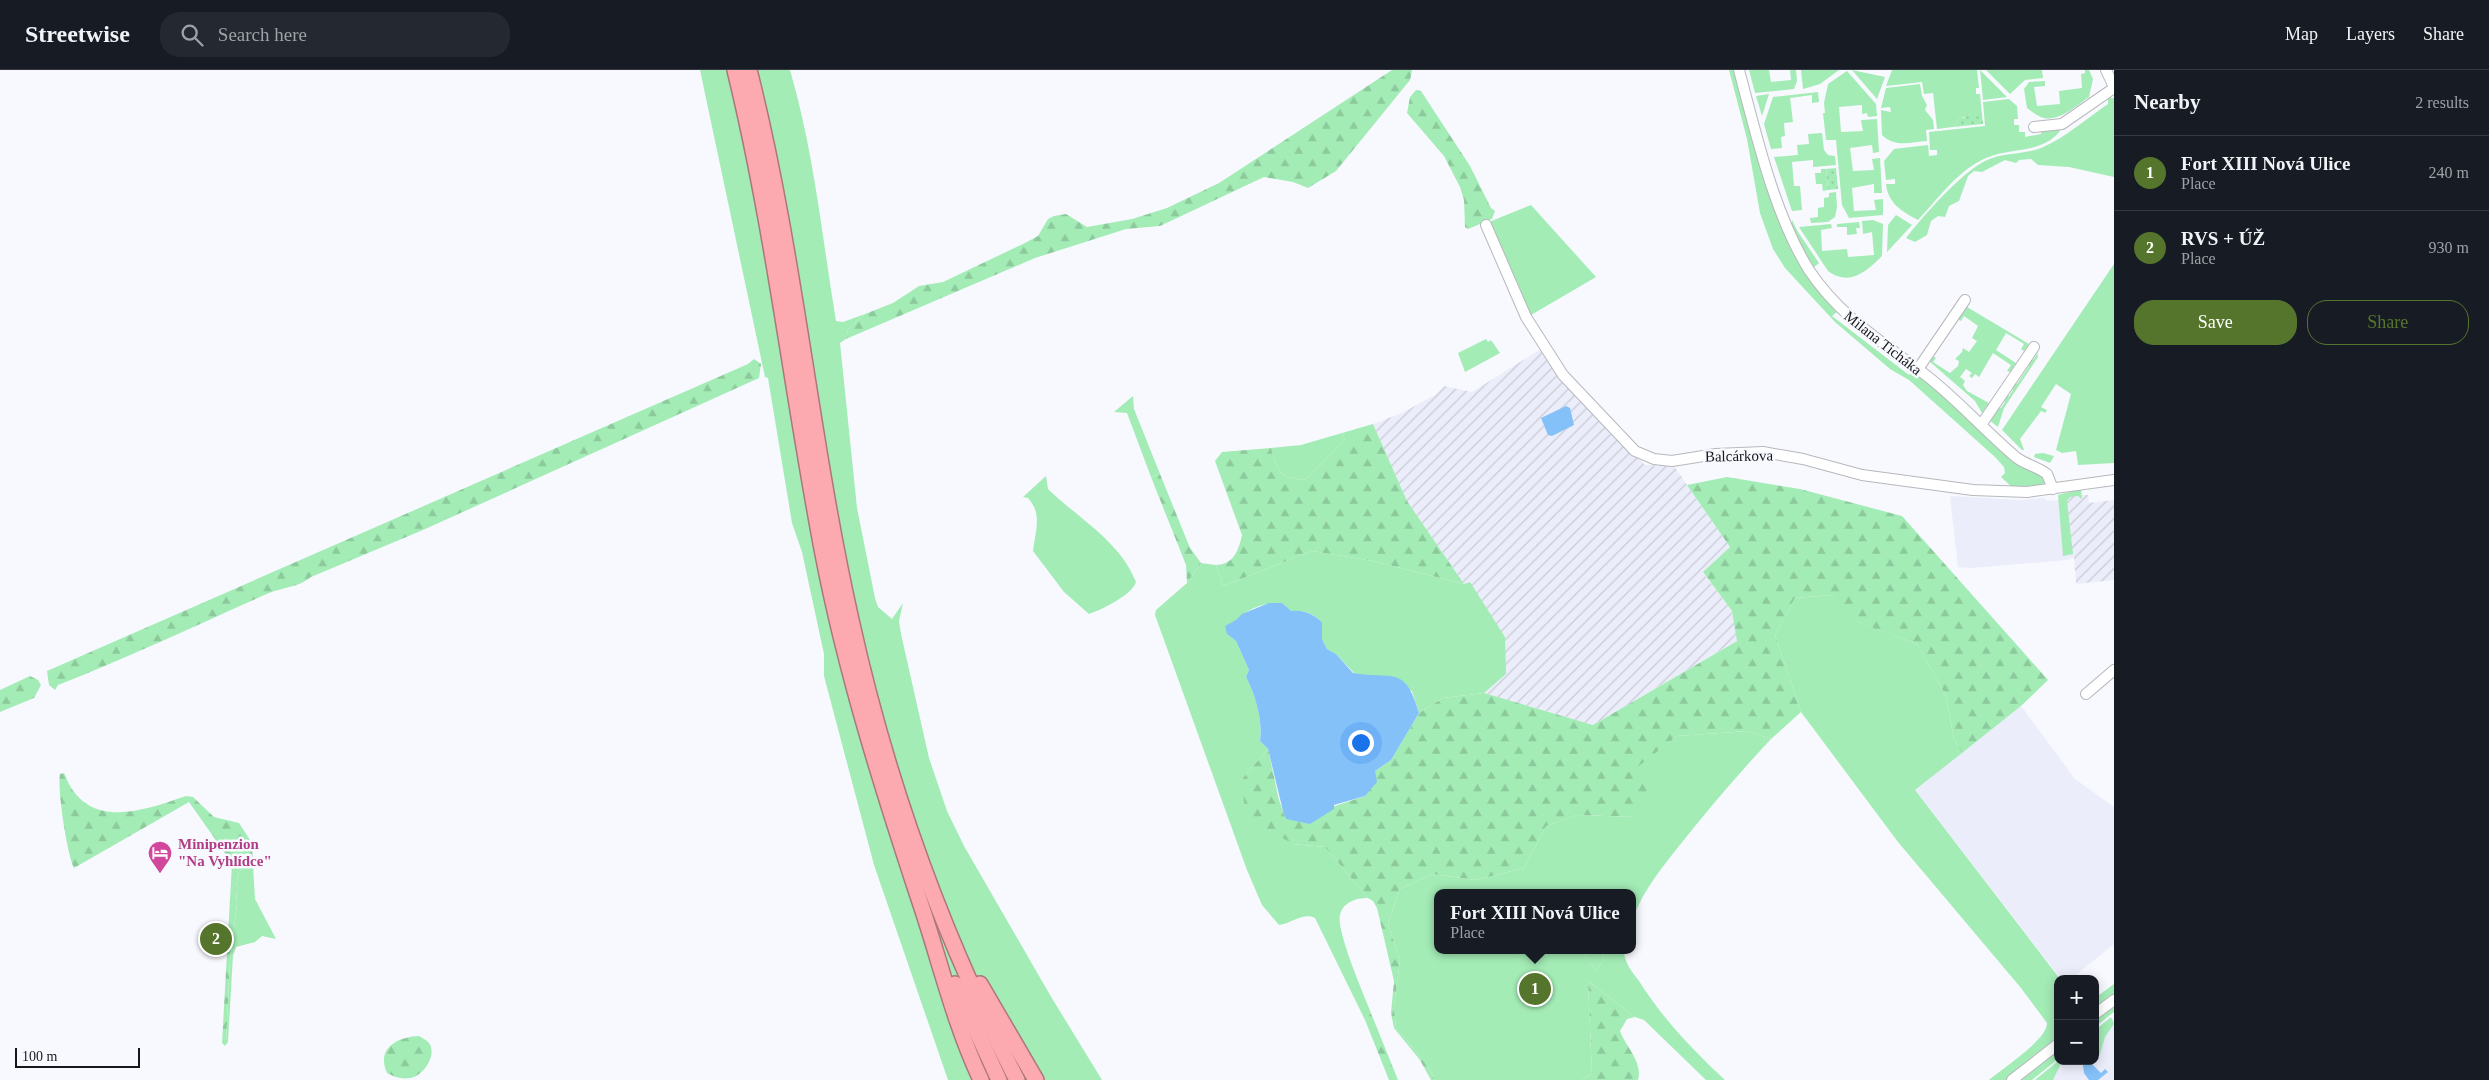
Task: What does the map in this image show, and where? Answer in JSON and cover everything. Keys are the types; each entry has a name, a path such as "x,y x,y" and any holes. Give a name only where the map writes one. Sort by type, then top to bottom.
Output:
{"highway":[{"path":"735,70 769,229 809,474 837,618 866,735 960,1028 981,1080"},
{"path":"750,70 782,227 834,538 850,619 893,780 940,913 988,1022 1017,1080"},
{"path":"920,902 963,1002 1000,1080"},
{"path":"940,913 1036,1080"}],"street":[{"name":"Milana Ticháka","path":"1738,70 1780,207 1801,255 1825,292 1844,314 1865,332 1918,369 2018,458 2048,474 2053,489"},
{"path":"2034,126 2062,124 2114,88 2106,70"},
{"name":"Balcárkova","path":"1486,225 1526,317 1563,375 1635,451 1644,456 1672,461 1716,454 1763,452 1922,485 2016,493 2114,480"},
{"path":"1918,369 1965,300"},
{"path":"1981,424 2034,347"},
{"path":"2086,694 2114,670"},
{"path":"2099,1011 2114,1000"},
{"path":"2012,1080 2054,1047"}],"shaded area":[{"path":"1541,349 1579,398 1645,465 1674,466 1730,547 1703,573 1732,611 1738,640 1593,725 1484,693 1506,674 1464,584 1407,501 1373,424 1402,413 1435,395 1444,386 1472,392"},
{"path":"2061,494 2088,495 2089,503 2114,500 2114,580 2076,584 2074,557 2068,560"},
{"path":"1950,496 2019,500 2043,498 2048,501 2062,500 2068,560 1971,568 1958,567"},
{"path":"2021,706 2075,779 2114,807 2114,944 2076,975 2058,975 1915,790"},
{"path":"2114,1018 2114,1080 2037,1080 2056,1065 2099,1065 2099,1030"}],"green space":[{"path":"700,70 790,70 805,132 817,195 836,321 843,322 865,314 848,329 846,339 840,343 857,508 875,598 878,607 892,619 903,603 899,621 901,634 929,758 947,811 964,846 1050,995 1102,1080 948,1080 874,865 824,676 824,654 802,552 792,523 768,378 765,377"},
{"path":"1392,70 1412,70 1410,80 1336,171 1308,188 1293,182 1264,177 1160,226 1126,229 1035,258 846,339 848,329 865,314 893,303 919,286 943,282 1025,243 1038,236 1048,219 1054,216 1066,214 1087,227 1132,219 1167,208 1219,183"},
{"path":"1729,70 1734,70 1764,173 1824,297 1837,312 1832,316 1909,375 1913,371 2041,474 2045,480 2043,485 2014,489 2001,477 2005,473 2004,467 1995,457 1909,380 1890,369 1835,322 1785,268 1773,249 1760,213 1747,139"},
{"path":"1749,70 1769,70 1771,82 1791,80 1790,70 1796,70 1797,81 1794,89 1755,93"},
{"path":"1801,70 1839,70 1820,84 1803,89"},
{"path":"1852,70 1885,77 1877,99"},
{"path":"1892,70 1977,70 1979,88 1976,88 1976,94 1980,94 1982,114 1960,118 1953,127 1937,129 1933,93 1924,94 1922,82 1886,86"},
{"path":"1980,70 2007,97 1983,100"},
{"path":"1986,70 2042,70 2043,78 2025,80 2010,94"},
{"path":"2085,70 2089,70 2093,79 2089,97 2073,109 2060,116 2047,118 2039,116 2027,108 2024,89 2029,82 2045,81 2045,86 2034,87 2037,106 2060,104 2059,91 2082,88 2081,74 2085,73"},
{"path":"1847,71 1876,104 1877,116 1868,117 1867,113 1862,114 1862,105 1839,107 1841,132 1863,131 1861,120 1877,119 1879,152 1873,153 1872,145 1850,148 1853,171 1874,170 1872,159 1880,158 1882,193 1874,193 1874,184 1852,188 1854,211 1876,210 1874,200 1883,199 1883,215 1849,218 1842,205 1836,140 1826,140 1823,113 1825,113 1824,103 1828,84"},
{"path":"1920,84 1922,96 1927,105 1925,110 1933,120 1934,129 1926,130 1927,141 1892,142 1882,135 1881,110 1891,112 1890,107 1881,108 1886,88"},
{"path":"1416,90 1421,91 1470,166 1491,208 1495,211 1492,219 1468,229 1465,227 1464,200 1460,187 1444,156 1407,113 1410,97"},
{"path":"1818,92 1819,102 1812,103 1812,95 1790,98 1793,122 1784,123 1785,136 1781,137 1782,148 1771,149 1764,124 1773,97"},
{"path":"1769,94 1762,116 1756,96"},
{"path":"2108,98 2114,98 2114,177 2069,167 2038,165 2031,159 2019,160 2016,163 2005,160 1982,172 1974,171 1968,176 1959,201 1949,206 1945,217 1938,216 1931,221 1927,235 1915,242 1906,238 1943,196 1975,167 1992,158 2027,152 2050,144 2108,104"},
{"path":"2009,99 2017,106 2018,119 2014,119 2014,125 2019,125 2019,132 2025,132 2025,137 2041,134 2041,130 2062,128 2045,143 2035,147 1990,156 1971,166 1954,180 1918,220 1896,206 1889,196 1886,184 1895,184 1895,179 1886,180 1884,161 1894,149 1928,145 1929,156 1937,155 1937,150 1930,150 1929,132 1985,126 1983,102"},
{"path":"1969,114 1982,114 1983,124 1953,127 1960,118 1964,118"},
{"path":"1822,133 1824,150 1828,155 1835,156 1836,165 1813,167 1813,160 1792,162 1794,186 1800,186 1802,210 1792,211 1774,157 1798,155 1797,145 1809,144 1808,134"},
{"path":"1836,168 1838,189 1828,190 1826,169"},
{"path":"1821,169 1826,169 1828,190 1823,191 1822,184 1816,184 1815,173 1821,173"},
{"path":"1836,192 1837,207 1835,217 1828,222 1811,223 1810,218 1818,217 1818,208 1824,207 1824,198 1829,197 1829,193"},
{"path":"1531,205 1596,277 1531,315 1489,222"},
{"path":"1896,215 1912,225 1887,252 1888,225"},
{"path":"1792,220 1819,263 1813,268 1791,225"},
{"path":"1873,220 1883,224 1882,256 1864,272 1844,278 1828,271 1799,227 1831,224 1832,228 1821,230 1822,251 1847,249 1848,257 1874,255 1872,232 1863,234 1862,221"},
{"path":"1859,222 1860,228 1856,228 1857,234 1847,235 1847,227 1837,227 1837,224"},
{"path":"2114,264 2114,463 2078,465 2076,451 2062,453 2056,450 2071,394 2056,384 2041,407 2047,410 2045,413 2041,411 2020,439 2024,450 2022,450 2002,430"},
{"path":"1967,307 2029,344 2024,351 2021,349 2024,344 2006,333 1996,350 2016,363 2010,372 2007,371 2011,365 1993,353 1979,377 1975,374 1972,378 1969,376 1972,373 1966,369 1960,377 1965,381 1963,385 1967,391 1989,403 1982,413 1975,401 1929,361 1931,355 1936,358 1933,362 1950,373 1958,366 1959,361 1955,359 1962,352 1963,348 1969,352 1977,341 1972,338 1978,326 1964,316 1961,321 1956,318 1961,316"},
{"path":"1486,339 1488,342 1491,340 1500,353 1465,372 1458,353"},
{"path":"2037,350 2038,357 2004,408 1998,427 1989,420 1998,406 2001,408 2005,402 2003,400 2006,395 2009,396 2013,390 2011,387 2014,382 2017,384 2029,366 2028,363 2037,354 2035,352"},
{"path":"754,359 761,364 759,378 423,530 311,577 301,583 269,593 138,652 58,685 55,690 49,685 47,671 748,364"},
{"path":"1133,396 1134,409 1160,474 1151,477 1127,413 1114,412"},
{"path":"1373,424 1407,501 1464,584 1373,561 1312,551 1223,586 1216,565 1227,562 1234,556 1242,535 1215,461 1222,452 1271,448 1278,469 1284,476 1305,480 1345,440 1342,433"},
{"path":"1342,433 1345,440 1305,480 1284,476 1278,469 1271,448 1301,445"},
{"path":"2043,453 2054,456 2050,463 2034,457 2035,454"},
{"path":"1160,474 1190,548 1201,563 1187,583 1186,565 1151,477"},
{"path":"1046,476 1048,489 1109,542 1129,567 1136,582 1123,597 1089,614 1064,592 1033,551 1037,517 1033,504 1028,498 1023,497"},
{"path":"1727,477 1800,489 1902,516 2048,680 2021,706 1962,753 1954,739 1946,696 1917,644 1843,617 1831,595 1795,598 1775,635 1801,712 1771,739 1748,731 1677,736 1635,769 1655,790 1635,817 1577,815 1546,826 1524,868 1476,880 1432,874 1400,889 1388,924 1400,960 1394,1007 1396,1028 1430,1069 1434,1080 1431,1080 1420,1060 1394,1028 1391,1013 1394,981 1377,908 1373,901 1368,898 1325,847 1293,844 1246,817 1241,780 1268,749 1279,800 1286,819 1293,820 1365,796 1375,771 1391,760 1419,713 1443,698 1484,693 1593,725 1737,641 1732,611 1703,572 1730,547 1687,485"},
{"path":"2081,489 2082,499 2078,496 2070,497 2067,501 2073,554 2063,556 2058,495"},
{"path":"1312,551 1373,561 1464,584 1470,582 1505,637 1506,674 1484,693 1443,698 1419,713 1412,691 1354,673 1336,654 1327,649 1322,639 1322,622 1307,612 1291,612 1282,603 1272,603 1256,607 1238,620 1227,634 1236,641 1249,670 1246,677 1258,708 1260,741 1268,749 1241,780 1293,844 1325,847 1368,898 1359,899 1347,904 1340,915 1342,935 1346,948 1371,1013 1365,1020 1315,918 1306,916 1279,925 1262,905 1247,870 1155,615 1156,610 1187,583 1201,563 1216,565 1223,586"},
{"path":"1831,595 1844,617 1917,644 1946,696 1954,739 1962,753 1915,790 2057,975 2054,975 2054,1062 2032,1080 1989,1080 2033,1045 2045,1030 2047,1023 2021,988 1898,842 1801,712 1775,635 1795,598"},
{"path":"30,676 38,680 41,685 34,698 0,712 0,690"},
{"path":"1748,731 1771,739 1726,789 1669,859 1648,888 1636,910 1636,889 1434,889 1434,954 1584,954 1596,971 1604,959 1603,954 1624,954 1629,967 1668,1021 1725,1080 1706,1080 1644,1020 1635,1017 1588,981 1592,1073 1582,1080 1434,1080 1430,1069 1396,1028 1394,1007 1400,960 1388,924 1400,889 1432,874 1476,880 1524,868 1546,826 1577,815 1635,817 1634,769 1677,736"},
{"path":"64,773 74,792 86,804 101,810 117,812 134,811 186,796 193,797 214,817 239,823 252,843 253,866 239,871 236,887 237,904 230,959 226,1043 222,1043 232,863 189,802 74,868 68,850 61,807 59,782 60,774"},
{"path":"253,866 255,899 276,939 262,936 255,942 236,947 233,955 228,1042 225,1046 222,1043 226,1042 230,959 237,904 236,887 239,871"},
{"path":"1584,954 1603,954 1604,959 1596,971"},
{"path":"1588,981 1635,1017 1627,1019 1620,1031 1636,1061 1639,1073 1638,1080 1582,1080 1592,1073"},
{"path":"2114,984 2114,1012 2099,1024 2099,1020 2099,995"},
{"path":"1371,1013 1398,1080 1389,1080 1365,1020"},
{"path":"2111,1017 2114,1024 2105,1037 2099,1055 2099,1027"},
{"path":"419,1036 429,1043 432,1052 429,1063 422,1072 414,1077 407,1078 387,1073 384,1064 386,1051 396,1042"},
{"path":"2054,1064 2060,1065 2053,1080 2035,1080"}],"water":[{"path":"1566,406 1570,408 1574,425 1552,436 1548,435 1541,418"},
{"path":"1269,603 1282,603 1291,611 1308,613 1322,622 1322,639 1327,649 1336,654 1353,673 1396,677 1403,681 1414,697 1419,713 1391,760 1375,771 1377,782 1365,796 1334,805 1334,809 1310,824 1286,819 1268,749 1260,741 1258,708 1246,677 1249,670 1236,641 1227,634 1225,626 1242,614"},
{"path":"2083,1065 2093,1065 2101,1073 2105,1069 2108,1072 2098,1080 2089,1080 2084,1073"}],"place":[{"name":"Minipenzion \"Na Vyhlídce\"","path":"160,874"},
{"name":"RVS + ÚŽ","path":"216,939"},
{"name":"Fort XIII Nová Ulice","path":"1535,989"}]}
